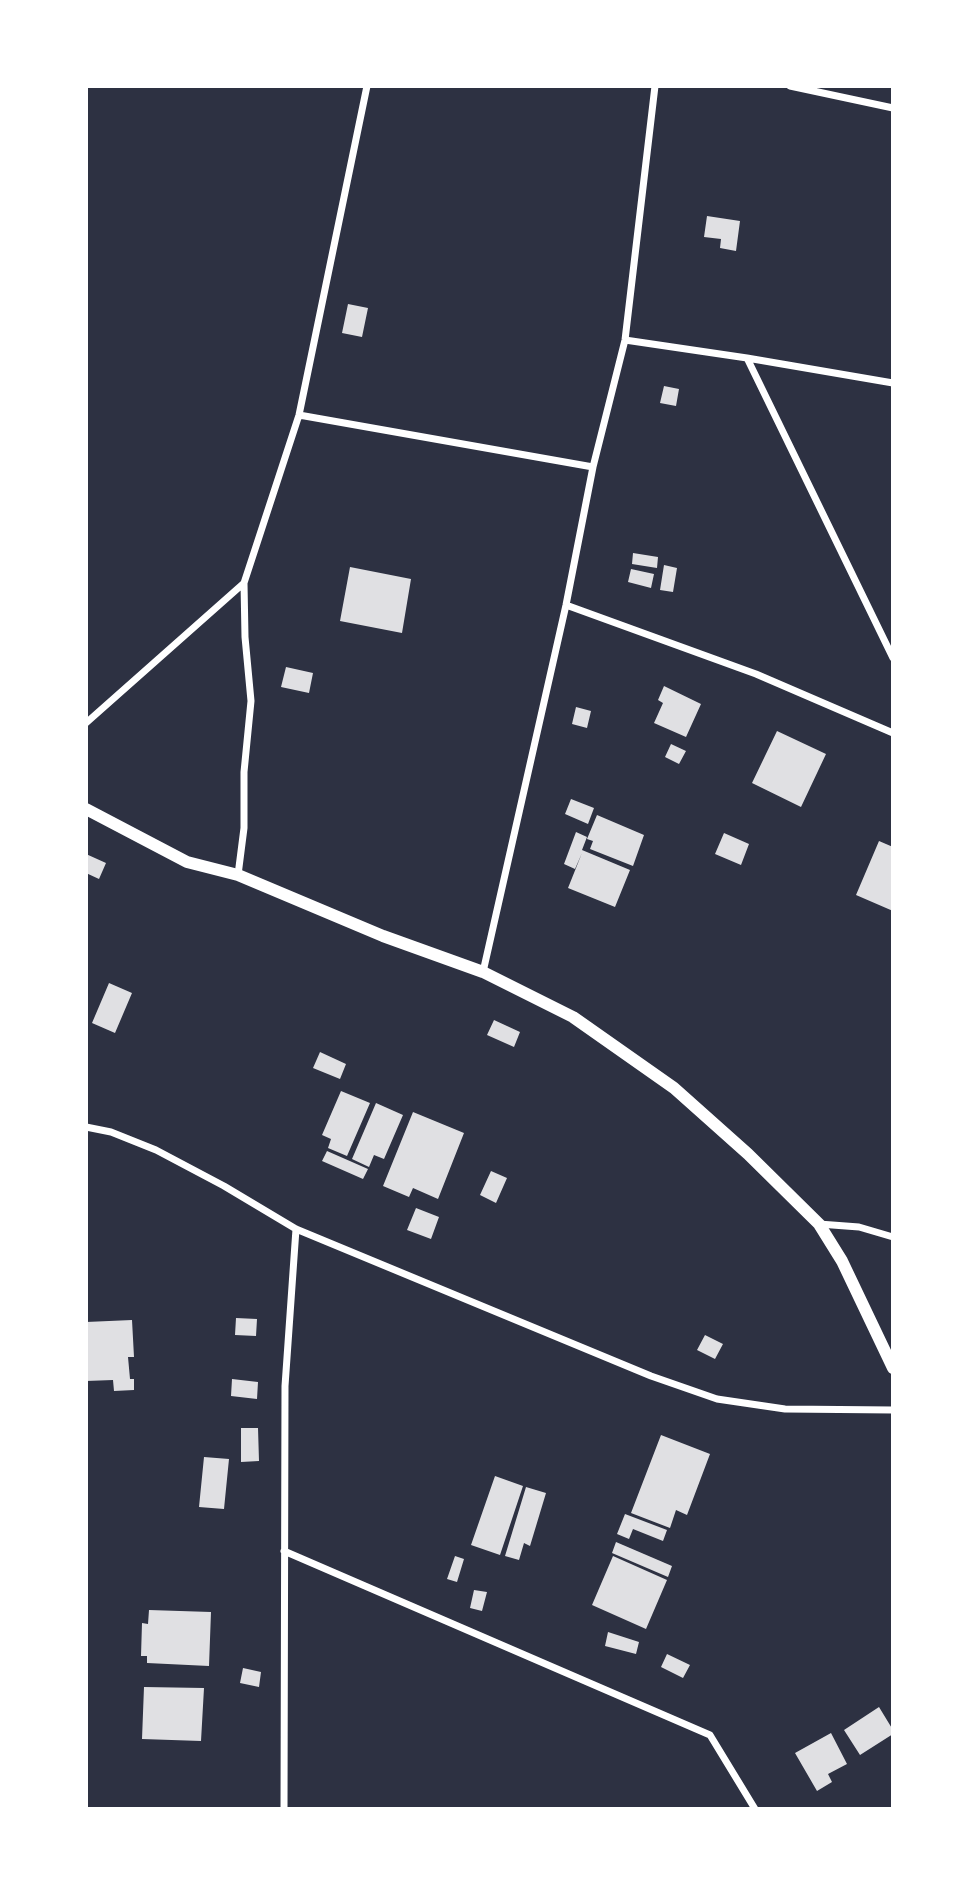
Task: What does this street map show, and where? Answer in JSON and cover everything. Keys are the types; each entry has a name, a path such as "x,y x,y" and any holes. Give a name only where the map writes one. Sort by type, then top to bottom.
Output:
{"street":[{"path":"238,875 244,828 244,772 251,701 245,637 244,583 299,415 367,86"},
{"path":"483,972 566,605 593,467 625,340 655,86"},
{"path":"790,86 893,108"},
{"path":"625,340 893,383"},
{"path":"747,358 893,657"},
{"path":"299,415 593,467"},
{"path":"86,723 244,583"},
{"path":"566,605 756,674 893,733"},
{"path":"86,809 187,862 238,875 383,936 483,972 573,1017 674,1088 748,1154 819,1224 842,1261 893,1368"},
{"path":"86,1127 111,1132 156,1150 296,1228 651,1376 717,1399 785,1409 893,1410"},
{"path":"819,1224 859,1227 893,1237"},
{"path":"284,1809 285,1386 296,1228"},
{"path":"284,1551 710,1735 755,1809"}],"building":[{"path":"707,216 740,221 736,251 720,248 721,239 704,237"},
{"path":"348,304 368,308 362,337 342,333"},
{"path":"664,386 679,389 676,406 660,403"},
{"path":"633,553 658,557 657,568 632,564"},
{"path":"664,565 677,568 673,592 660,590"},
{"path":"350,567 411,579 402,633 340,621"},
{"path":"631,569 654,574 651,588 628,582"},
{"path":"286,667 313,673 309,693 281,687"},
{"path":"664,686 701,704 686,737 654,723 663,703 658,700"},
{"path":"576,707 591,711 587,728 572,724"},
{"path":"777,731 826,754 801,807 752,783"},
{"path":"671,744 686,751 679,764 665,757"},
{"path":"571,799 594,808 588,824 565,814"},
{"path":"597,815 644,835 633,866 590,849 593,841 587,839"},
{"path":"576,832 587,837 582,850 630,870 615,907 568,888 582,853 575,869 564,864"},
{"path":"724,833 749,844 741,865 715,854"},
{"path":"879,841 893,847 893,911 856,895"},
{"path":"86,854 106,863 99,879 86,873"},
{"path":"109,983 132,993 115,1033 92,1023"},
{"path":"494,1020 520,1032 514,1047 487,1035"},
{"path":"320,1052 346,1064 340,1079 313,1068"},
{"path":"341,1091 370,1103 347,1156 328,1148 331,1139 322,1135"},
{"path":"376,1103 403,1115 384,1159 374,1155 369,1167 352,1159"},
{"path":"413,1112 464,1133 438,1199 413,1188 409,1197 383,1186"},
{"path":"327,1151 368,1169 363,1179 322,1161"},
{"path":"491,1171 507,1178 496,1203 480,1195"},
{"path":"416,1208 439,1217 431,1239 407,1230"},
{"path":"236,1318 257,1319 256,1336 235,1335"},
{"path":"132,1320 134,1357 128,1357 134,1390 114,1391 113,1380 86,1381 86,1322"},
{"path":"705,1335 723,1344 715,1359 697,1350"},
{"path":"232,1379 258,1382 257,1399 231,1396"},
{"path":"241,1428 258,1428 259,1461 241,1462"},
{"path":"661,1435 710,1454 687,1515 676,1510 670,1528 631,1513"},
{"path":"204,1457 229,1459 224,1509 199,1507"},
{"path":"495,1476 523,1486 500,1555 471,1545"},
{"path":"526,1487 546,1493 530,1546 524,1543 519,1560 505,1556"},
{"path":"625,1514 667,1530 663,1541 633,1529 629,1539 617,1534"},
{"path":"616,1542 672,1566 668,1577 612,1553"},
{"path":"455,1556 464,1559 457,1582 447,1579"},
{"path":"613,1556 667,1580 646,1629 592,1605"},
{"path":"474,1590 487,1592 482,1611 470,1608"},
{"path":"149,1610 211,1612 209,1666 147,1663 147,1656 141,1656 142,1623 148,1624"},
{"path":"608,1632 639,1642 636,1654 605,1646"},
{"path":"667,1654 690,1665 683,1678 661,1667"},
{"path":"243,1668 261,1672 259,1687 240,1683"},
{"path":"144,1687 204,1688 201,1741 142,1739"},
{"path":"879,1707 893,1734 860,1755 844,1730"},
{"path":"831,1733 847,1764 828,1774 832,1782 817,1791 795,1753"}]}
